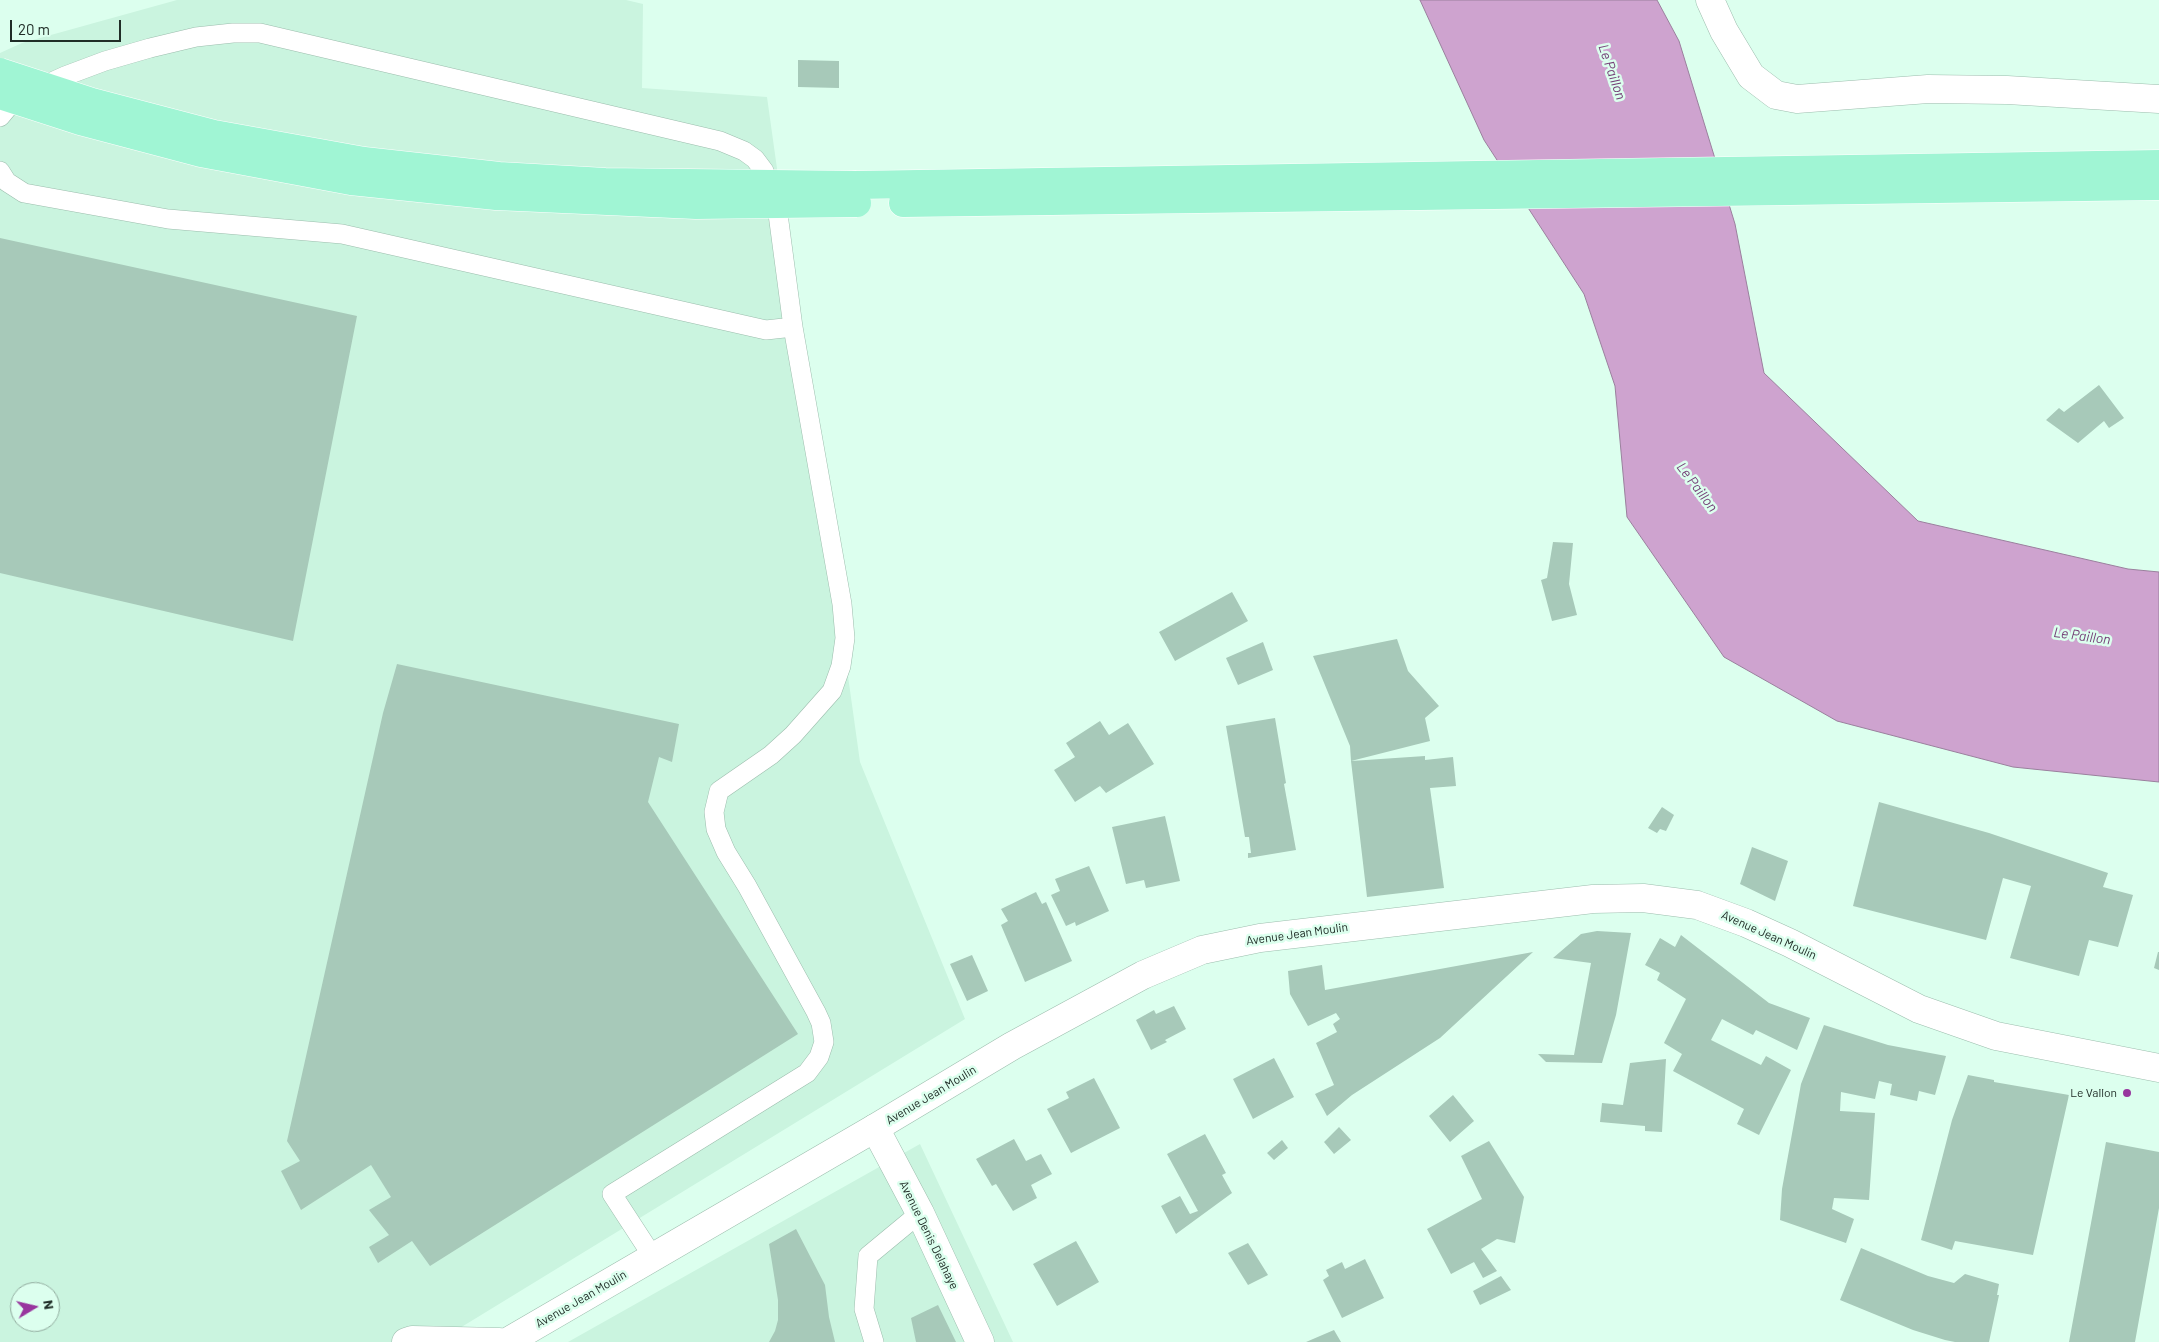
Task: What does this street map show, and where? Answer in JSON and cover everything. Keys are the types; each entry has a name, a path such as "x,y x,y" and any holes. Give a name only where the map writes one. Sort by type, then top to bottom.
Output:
{"main road":[{"path":"0,72 92,102 214,134 364,161 499,176 856,194"},
{"path":"0,95 80,121 201,153 351,180 496,196 696,205 856,194 1461,184 1858,179 2159,186"},
{"path":"1858,179 2159,164"}],"street":[{"path":"1710,0 1724,31 1751,76 1776,95 1797,99 1928,89 2007,90 2159,99"},
{"name":"Avenue Jean Moulin","path":"507,1342 1012,1046 1143,975 1202,950 1260,938 1593,899 1643,898 1698,905 1746,923 1781,939 1919,1009 1996,1036 2159,1068"},
{"name":"Avenue Denis Delahaye","path":"875,1128 920,1212 980,1342"},
{"path":"406,1342 412,1340 499,1342"}],"lane":[{"path":"0,117 10,105 32,91 105,61 173,42 215,34 248,32 297,40 720,141 744,151 755,159 764,171 778,214 793,327 842,604 845,638 841,666 832,691 771,755 719,791 714,812 716,829 726,852 816,1012 821,1023 824,1042 819,1057 807,1073 612,1194 653,1257"},
{"path":"0,171 7,182 24,193 168,219 342,234 766,330 793,327"},
{"path":"874,1342 864,1309 868,1256 920,1212"}],"shaded area":[{"path":"177,0 626,0 643,4 642,88 767,97 860,762 965,1019 437,1342 0,1342 0,53 22,43"},
{"path":"920,1144 1013,1342 568,1342"}],"water":[{"name":"Le Paillon","path":"1420,0 1657,0 1679,41 1735,224 1764,373 1918,521 2128,569 2159,572 2159,782 2013,767 1837,721 1724,657 1627,517 1615,386 1584,294 1484,140"}],"building":[{"path":"798,60 839,61 839,88 798,87"},
{"path":"0,238 357,316 293,641 0,573"},
{"path":"2099,385 2124,418 2109,428 2104,421 2078,443 2046,420 2059,408 2064,412"},
{"path":"1553,542 1573,543 1569,584 1577,615 1552,621 1541,580 1547,578"},
{"path":"1232,592 1248,621 1175,661 1159,632"},
{"path":"1397,639 1408,671 1439,706 1425,718 1430,741 1351,761 1350,746 1313,656"},
{"path":"1263,642 1273,670 1238,685 1226,658"},
{"path":"397,664 679,724 672,762 659,757 648,802 798,1034 430,1266 412,1241 378,1263 369,1247 389,1235 369,1210 391,1197 371,1165 301,1210 281,1171 300,1161 287,1141 383,713"},
{"path":"1275,718 1296,850 1248,858 1248,853 1251,853 1249,837 1245,837 1226,726"},
{"path":"1100,721 1109,735 1128,723 1154,764 1106,793 1100,786 1075,802 1054,770 1075,757 1066,743"},
{"path":"1425,756 1425,760 1453,757 1456,786 1430,788 1444,888 1367,897 1351,761"},
{"path":"1879,802 1989,833 2108,873 2103,887 2133,895 2118,947 2089,940 2079,976 2010,958 2031,886 2003,878 1986,940 1853,906"},
{"path":"1662,807 1674,815 1666,831 1660,829 1657,833 1648,828"},
{"path":"1165,816 1180,881 1146,888 1144,880 1126,884 1112,827"},
{"path":"1752,847 1788,861 1775,901 1740,884"},
{"path":"1089,866 1109,911 1076,926 1075,922 1066,926 1051,895 1060,891 1055,879"},
{"path":"1036,892 1042,904 1046,902 1072,961 1025,982 1001,925 1008,921 1001,909"},
{"path":"1597,931 1631,933 1616,1015 1602,1063 1546,1062 1538,1054 1574,1055 1591,963 1553,958 1581,934"},
{"path":"1681,935 1769,1003 1810,1018 1797,1050 1756,1030 1753,1035 1722,1019 1711,1040 1761,1065 1766,1056 1791,1070 1759,1135 1737,1124 1744,1109 1673,1071 1682,1054 1664,1043 1686,999 1657,980 1660,973 1645,965 1660,938 1675,947"},
{"path":"1533,952 1440,1038 1352,1095 1327,1116 1315,1094 1334,1085 1316,1043 1337,1032 1333,1024 1340,1019 1336,1013 1308,1026 1290,994 1288,971 1322,965 1325,990"},
{"path":"2159,952 2159,970 2154,968"},
{"path":"972,955 988,991 967,1001 950,964"},
{"path":"1174,1006 1186,1029 1151,1050 1136,1020 1154,1010 1156,1014"},
{"path":"1824,1025 1888,1045 1946,1056 1935,1095 1919,1091 1917,1101 1890,1095 1892,1084 1879,1081 1875,1099 1841,1092 1840,1111 1875,1113 1869,1200 1834,1198 1832,1209 1854,1219 1846,1243 1780,1220 1782,1189 1801,1084"},
{"path":"1274,1058 1294,1097 1253,1119 1233,1079"},
{"path":"1666,1059 1662,1132 1645,1131 1645,1126 1600,1122 1602,1103 1623,1105 1630,1063"},
{"path":"1968,1075 1994,1080 1994,1082 2069,1095 2033,1255 1955,1241 1952,1250 1921,1240 1952,1120"},
{"path":"1094,1078 1120,1128 1071,1153 1047,1109 1069,1098 1066,1092"},
{"path":"1453,1095 1474,1121 1450,1142 1429,1116"},
{"path":"1339,1127 1351,1140 1334,1154 1324,1142"},
{"path":"1205,1134 1226,1173 1222,1175 1232,1193 1176,1234 1161,1206 1180,1196 1190,1214 1198,1211 1167,1154"},
{"path":"1014,1139 1026,1161 1041,1154 1052,1174 1031,1185 1037,1198 1013,1211 996,1184 992,1186 976,1159"},
{"path":"1282,1140 1288,1148 1274,1160 1267,1153"},
{"path":"1489,1141 1524,1197 1515,1243 1497,1239 1481,1249 1497,1271 1483,1278 1474,1262 1451,1274 1427,1229 1482,1199 1461,1156"},
{"path":"2106,1142 2159,1152 2159,1208 2135,1342 2069,1342"},
{"path":"796,1229 825,1285 829,1317 835,1342 769,1342 778,1320 778,1300 769,1244"},
{"path":"1076,1241 1099,1282 1057,1306 1033,1264"},
{"path":"1248,1243 1268,1275 1248,1285 1228,1253"},
{"path":"1861,1248 1928,1276 1954,1283 1965,1274 1999,1284 1997,1295 1999,1295 1989,1342 1955,1342 1945,1340 1913,1330 1840,1300"},
{"path":"1365,1259 1384,1298 1342,1318 1323,1280 1329,1276 1326,1270 1342,1262 1345,1269"},
{"path":"1501,1276 1511,1290 1480,1305 1473,1291"},
{"path":"938,1305 956,1342 916,1342 911,1318"},
{"path":"1334,1330 1341,1342 1306,1342"}],"place":[{"name":"Le Vallon","path":"2127,1093"}]}
